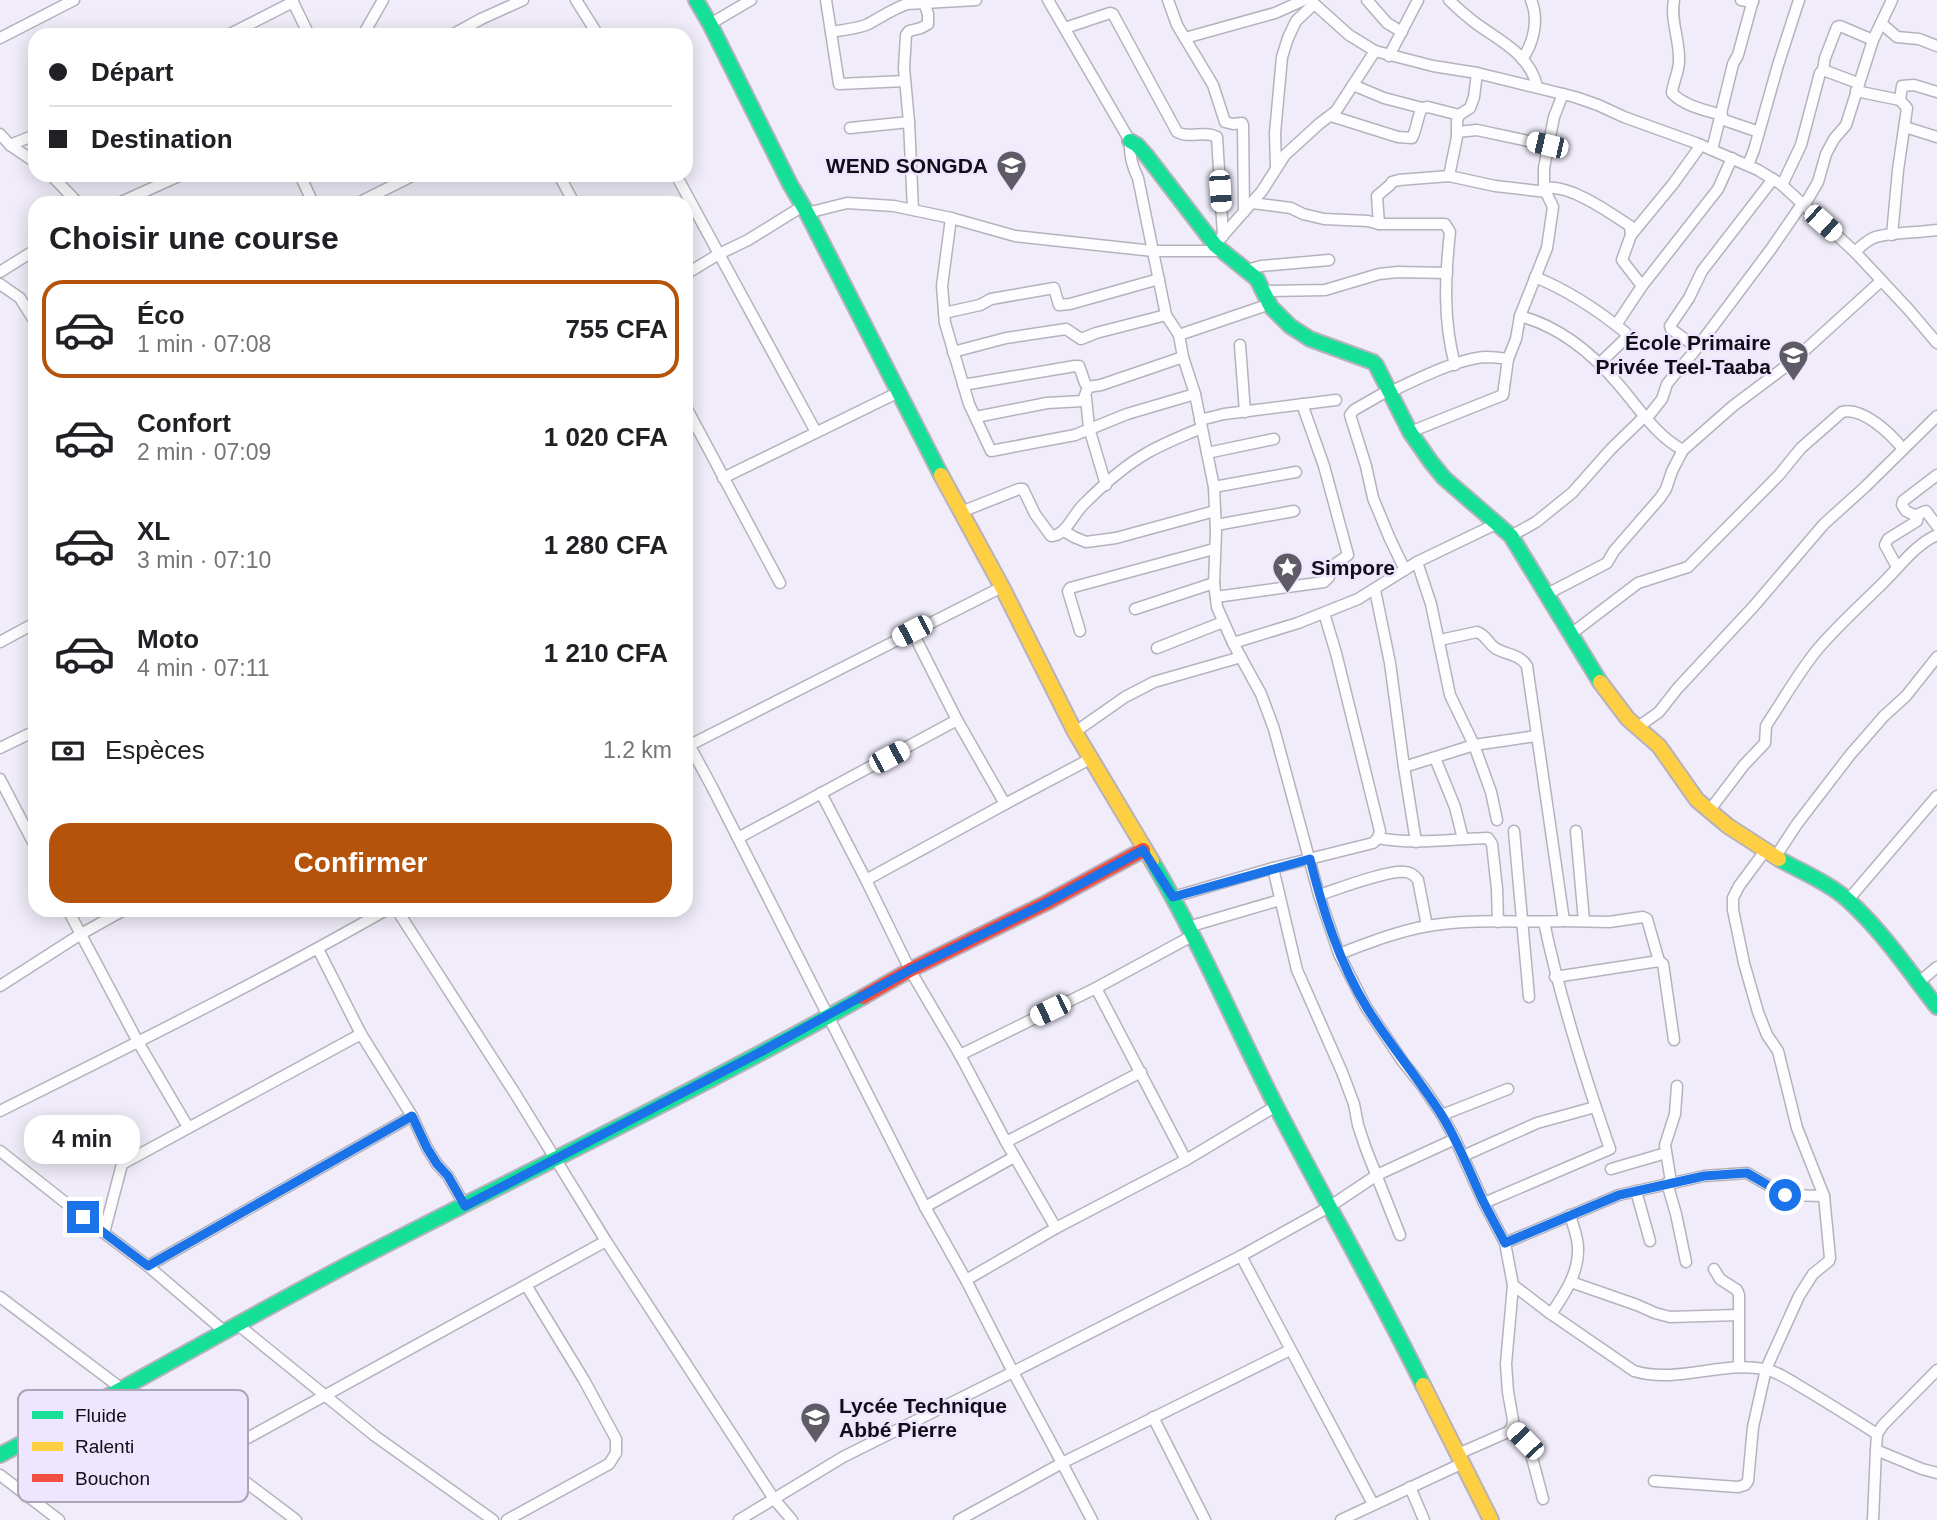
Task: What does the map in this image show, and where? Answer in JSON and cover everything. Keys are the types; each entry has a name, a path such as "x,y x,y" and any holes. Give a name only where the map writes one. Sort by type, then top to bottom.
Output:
{"street":[{"path":"0,38 74,0"},
{"path":"367,28 383,0"},
{"path":"465,28 523,0"},
{"path":"576,0 594,28"},
{"path":"696,0 1075,732 1173,897 1276,1106 1383,1304 1491,1520"},
{"path":"710,23 751,0"},
{"path":"826,0 839,84 905,81"},
{"path":"831,32 862,26 907,4 976,0"},
{"path":"1048,0 1130,141 1146,155 1221,244 1257,279 1266,298 1290,326 1310,339 1376,365 1410,432 1444,478 1511,536 1612,700 1628,719 1659,746 1685,785 1709,811 1770,854 1849,900 1878,931 1937,1007"},
{"path":"1168,0 1185,38 1213,85 1225,122 1243,125 1244,212"},
{"path":"1367,0 1387,23 1402,32"},
{"path":"1390,56 1418,0"},
{"path":"1449,0 1473,21 1507,44 1522,59 1535,78 1537,86"},
{"path":"1522,59 1532,41 1534,5 1531,0"},
{"path":"1674,0 1673,22 1679,60 1672,93 1691,106 1759,132"},
{"path":"1712,150 1733,64 1753,1 1741,0"},
{"path":"1748,165 1799,0"},
{"path":"1511,536 1536,522 1573,493 1611,449 1662,399 1667,384 1803,205 1818,182 1826,154 1834,139 1846,125 1873,40 1892,0"},
{"path":"241,28 292,1 306,28"},
{"path":"1185,38 1310,1"},
{"path":"1310,1 1349,35 1375,51 1433,66 1537,86 1588,101 1748,165 1777,182 1855,252 1937,343"},
{"path":"1276,167 1275,133 1282,57 1296,21 1310,1"},
{"path":"913,210 905,81 906,34 928,24 924,3"},
{"path":"1065,28 1112,14 1177,132 1181,135 1209,134 1217,137 1221,244"},
{"path":"1881,23 1898,37 1919,39 1937,46"},
{"path":"1696,347 1670,326 1689,298 1702,271 1777,182 1801,145 1818,75 1823,70 1837,27 1873,40"},
{"path":"693,270 805,210 847,203 894,206 1015,236 1153,251 1221,244 1262,191 1285,155 1336,111 1375,51"},
{"path":"1823,70 1857,87 1900,100 1907,108 1892,234"},
{"path":"1353,85 1384,98 1459,115 1470,108 1477,73"},
{"path":"1900,100 1902,86 1914,85 1937,92"},
{"path":"1410,432 1503,395 1508,359 1516,339 1520,316 1547,248 1553,207 1546,190 1544,168 1554,117 1563,94"},
{"path":"1331,116 1398,137 1412,138 1422,108"},
{"path":"1449,176 1459,115"},
{"path":"850,128 909,122"},
{"path":"1905,127 1937,136"},
{"path":"1457,132 1476,130 1547,145"},
{"path":"0,134 28,157"},
{"path":"10,145 28,138"},
{"path":"1130,141 1129,150 1138,178 1167,315 1179,335 1195,394 1214,487 1214,583 1223,622 1261,694 1274,729 1319,895 1339,954 1366,1007 1442,1115 1455,1139 1505,1243 1513,1285 1506,1364 1512,1427 1508,1432 1410,1487 1341,1520"},
{"path":"1642,286 1622,260 1631,235 1701,145"},
{"path":"1616,325 1642,286 1718,189 1732,158"},
{"path":"1379,224 1377,196 1392,182 1407,178 1449,176 1495,186 1546,190 1563,188 1602,207 1630,226 1631,235"},
{"path":"58,182 71,196"},
{"path":"134,196 165,182"},
{"path":"372,196 400,182"},
{"path":"1252,203 1291,208 1324,219 1379,224 1445,224 1450,232 1447,328 1455,365"},
{"path":"693,206 816,432"},
{"path":"951,218 942,286 944,313 963,385 992,452 1075,435 1127,414 1195,394"},
{"path":"1855,252 1873,238 1937,230"},
{"path":"0,272 28,254"},
{"path":"1247,270 1261,266 1329,260"},
{"path":"1179,335 1266,298 1325,290 1379,274 1447,274"},
{"path":"1535,277 1550,283 1626,333 1626,338 1600,363"},
{"path":"944,313 980,305 990,299 1054,288 1059,304 1070,304 1159,279"},
{"path":"1547,594 1607,563 1614,551 1660,498 1683,450 1733,405 1793,361 1881,281"},
{"path":"0,284 20,298 28,311"},
{"path":"953,352 1006,338 1066,329 1081,339 1096,332 1167,315"},
{"path":"1520,316 1540,321 1561,332 1600,363 1666,439 1683,450"},
{"path":"1240,345 1245,412"},
{"path":"1088,387 1183,357"},
{"path":"1405,570 1373,498 1350,415 1354,410 1389,391 1455,365 1484,357 1508,359"},
{"path":"963,385 1079,366 1088,387 1086,398 1089,428 1106,485"},
{"path":"723,478 899,392"},
{"path":"976,417 1047,403 1083,401 1086,398"},
{"path":"961,512 1023,489 1035,514 1051,536 1059,536 1074,513 1127,466 1200,424 1224,414 1336,400"},
{"path":"1216,597 1324,582 1329,577 1331,567 1348,555 1324,466 1302,404"},
{"path":"1571,634 1638,583 1676,572 1695,562 1779,475 1801,448 1842,412 1859,412 1897,441 1903,449"},
{"path":"1638,727 1659,712 1824,524 1937,416"},
{"path":"693,420 780,583"},
{"path":"1207,453 1274,439"},
{"path":"1214,487 1296,472"},
{"path":"1937,475 1903,501 1902,505 1906,511 1916,515 1926,511 1937,526"},
{"path":"1064,531 1086,542 1116,538 1215,511"},
{"path":"1216,525 1294,511"},
{"path":"1897,567 1885,545 1888,539 1917,521 1916,515"},
{"path":"1233,643 1324,613 1376,590 1417,562 1498,523"},
{"path":"1709,811 1744,765 1765,743 1766,726 1801,670 1849,614 1897,567 1937,534"},
{"path":"1080,631 1068,590 1070,587 1214,549"},
{"path":"1417,562 1432,604 1450,695 1474,745 1497,820"},
{"path":"1135,609 1214,583"},
{"path":"693,741 1002,587"},
{"path":"1376,590 1388,650 1416,842"},
{"path":"1173,897 1373,843 1378,838 1380,831 1324,613"},
{"path":"1157,648 1223,622"},
{"path":"0,642 28,627"},
{"path":"912,631 957,720 1005,804"},
{"path":"1440,640 1482,633 1496,648 1524,661 1527,666 1564,921"},
{"path":"1075,732 1125,697 1154,682 1241,657"},
{"path":"1654,1481 1738,1487 1745,1485 1748,1481 1753,1427 1766,1369 1799,1296 1813,1274 1830,1258 1824,1196 1797,1128 1778,1051 1767,1035 1758,1012 1736,927 1733,898 1739,886 1797,824 1850,755 1884,716 1906,696 1937,657"},
{"path":"738,838 957,720"},
{"path":"0,748 28,734"},
{"path":"1404,767 1474,745 1536,736"},
{"path":"693,755 738,838 925,1207 1092,1520"},
{"path":"1435,758 1455,807 1463,839"},
{"path":"866,880 1090,760"},
{"path":"0,779 28,833"},
{"path":"821,793 910,970 1056,1228"},
{"path":"1849,900 1937,796"},
{"path":"1514,831 1529,997"},
{"path":"1576,831 1584,921"},
{"path":"1378,838 1416,842 1488,838 1491,841 1497,888 1498,922"},
{"path":"0,1297 122,1390 231,1328 1143,850"},
{"path":"1273,868 1297,970 1342,1072 1366,1149 1400,1235"},
{"path":"1319,895 1380,876 1405,872 1414,875 1418,880 1427,926"},
{"path":"960,1055 1096,988 1190,932 1280,900"},
{"path":"72,917 138,1042 188,1127"},
{"path":"0,986 111,917"},
{"path":"0,1111 318,949 374,917"},
{"path":"401,917 606,1241 774,1499 792,1520"},
{"path":"1339,954 1379,939 1427,926 1473,922 1609,922 1643,917 1647,919 1658,961"},
{"path":"1484,1203 1610,1149 1555,977 1544,922"},
{"path":"318,949 361,1034 412,1116 427,1148 448,1176 465,1206"},
{"path":"1555,977 1658,961 1665,968 1674,1040"},
{"path":"1919,982 1937,967"},
{"path":"1096,988 1186,1160"},
{"path":"104,1233 122,1164 361,1034"},
{"path":"1006,1142 1141,1072"},
{"path":"1677,1086 1675,1114 1665,1145 1669,1183 1686,1262"},
{"path":"1442,1115 1508,1088"},
{"path":"966,1280 1056,1228 1186,1160 1276,1106"},
{"path":"1463,1156 1537,1123 1595,1107"},
{"path":"148,1266 412,1116"},
{"path":"739,1520 843,1457 1241,1256 1329,1207 1377,1175 1455,1139"},
{"path":"0,1151 104,1233 326,1396 375,1436 493,1520"},
{"path":"1611,1169 1666,1153"},
{"path":"925,1207 1014,1157"},
{"path":"1505,1243 1619,1195 1704,1176 1747,1173 1785,1195 1824,1196"},
{"path":"1636,1191 1650,1241"},
{"path":"1551,1314 1571,1282 1578,1252 1570,1215"},
{"path":"248,1438 606,1241"},
{"path":"1241,1256 1373,1504"},
{"path":"1714,1269 1720,1279 1737,1290 1739,1295 1739,1367"},
{"path":"1571,1282 1670,1317 1738,1315"},
{"path":"507,1520 609,1464 616,1453 616,1438 526,1285"},
{"path":"1513,1285 1634,1371 1668,1376 1739,1367 1766,1369 1793,1382 1877,1434"},
{"path":"966,1518 1062,1463 1290,1350"},
{"path":"1873,1520 1877,1434 1937,1370"},
{"path":"1153,1417 1205,1520"},
{"path":"1512,1427 1525,1441 1531,1454 1542,1499"},
{"path":"0,1455 18,1445"},
{"path":"1876,1450 1937,1473"},
{"path":"0,1475 18,1489"},
{"path":"248,1483 296,1520"},
{"path":"1410,1487 1424,1520"},
{"path":"35,1502 59,1520"}],"traffic: fast":[{"path":"696,0 941,475"},
{"path":"1130,141 1146,155 1215,245 1257,279 1271,307 1290,326 1310,339 1376,365 1410,432 1431,462 1444,478 1511,536 1600,682"},
{"path":"1779,859 1824,883 1849,901 1884,939 1937,1007"},
{"path":"1152,861 1201,952 1277,1108 1423,1385"},
{"path":"119,1390 320,1279 678,1096 863,997"},
{"path":"0,1455 18,1445"}],"traffic: slow":[{"path":"941,475 1002,587 1075,732 1152,861"},
{"path":"1600,682 1628,719 1659,746 1697,800 1728,826 1779,859"},
{"path":"1423,1385 1491,1520"}],"traffic: jam":[{"path":"863,997 1143,850"}],"place":[{"name":"WEND SONGDA","path":"1011,193"},
{"name":"École Primaire Privée Teel-Taaba","path":"1794,382"},
{"name":"Simpore","path":"1288,595"},
{"name":"Lycée Technique Abbé Pierre","path":"816,1445"}],"route":[{"path":"83,1217 148,1266 412,1116 427,1148 448,1176 465,1206 1143,850 1173,897 1310,859 1339,954 1366,1007 1442,1115 1505,1243 1619,1195 1704,1176 1747,1173 1785,1195"}]}
